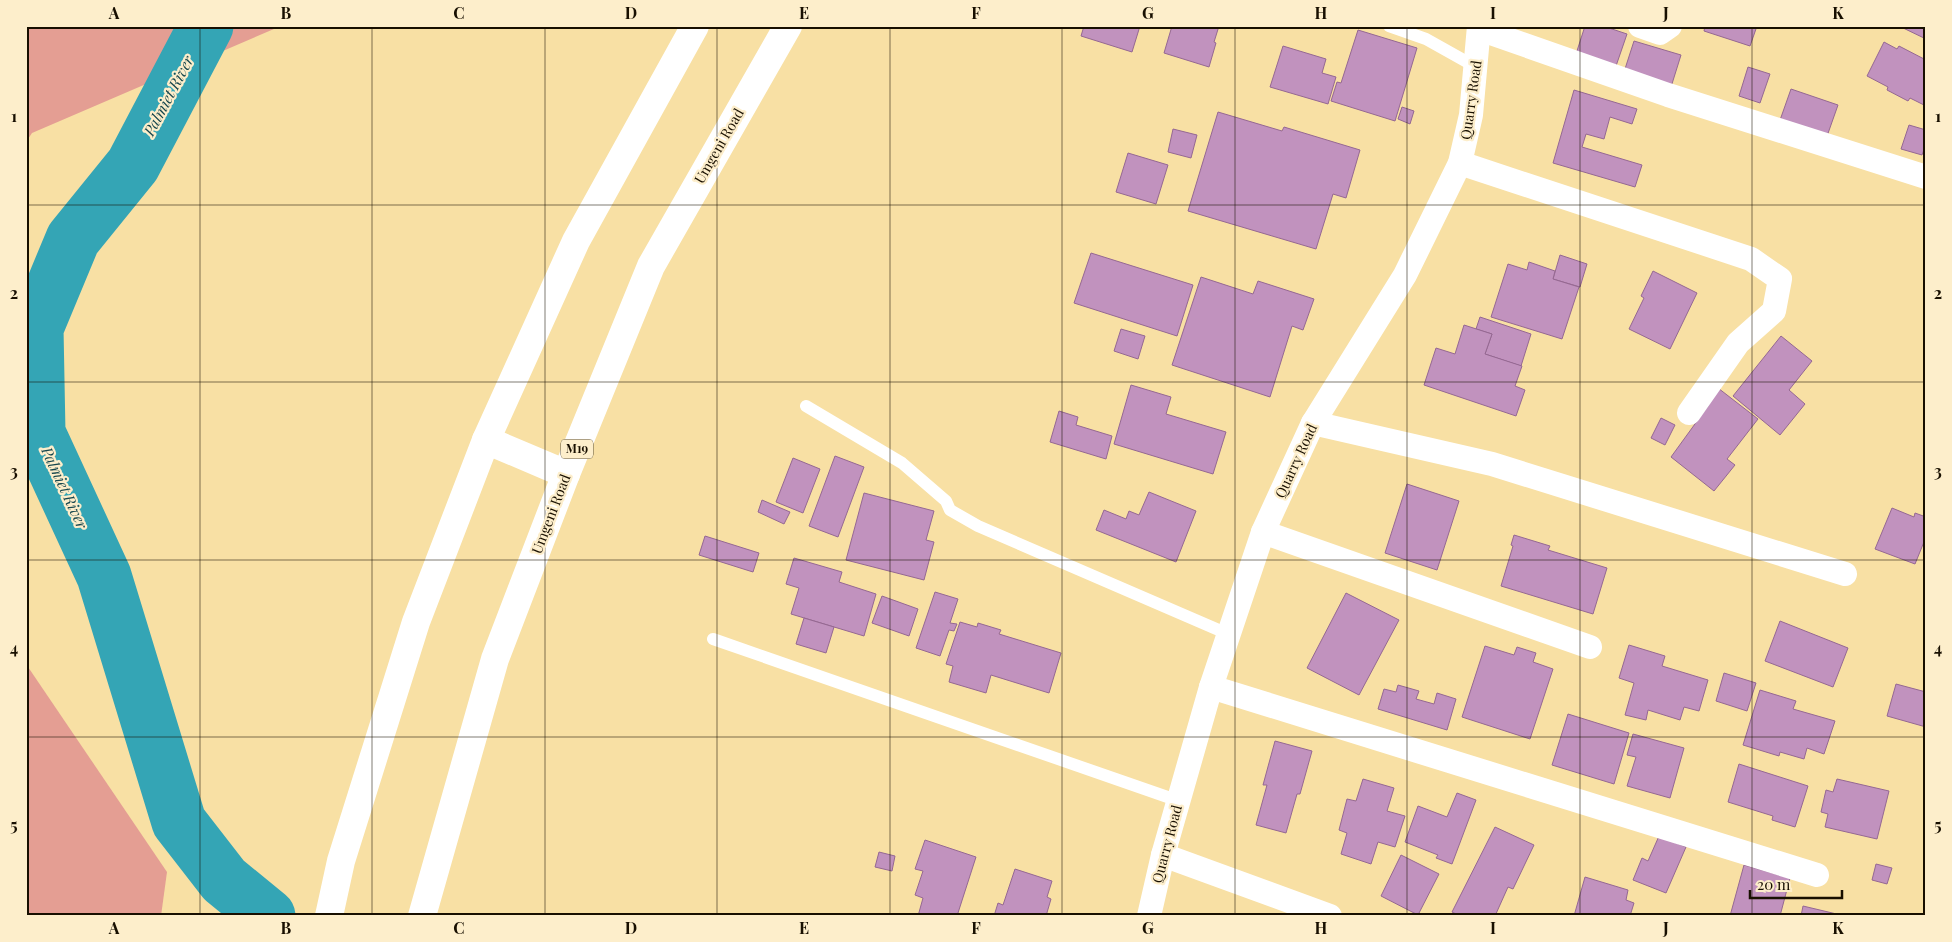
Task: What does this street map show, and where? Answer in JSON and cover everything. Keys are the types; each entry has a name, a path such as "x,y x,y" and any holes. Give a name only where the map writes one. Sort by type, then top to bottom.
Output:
{"highway":[{"path":"329,916 341,861 416,622 486,440 576,241 695,26"},
{"name":"Umgeni Road","path":"424,906 495,660 566,474 651,266 788,26"},
{"path":"486,440 566,474"}],"street":[{"path":"1640,26 1660,33 1670,26"},
{"name":"Quarry Road","path":"1149,916 1163,855 1211,687 1263,532 1313,423 1405,275 1460,164 1471,115 1479,28"},
{"path":"1479,28 1668,95 1926,177"},
{"path":"1460,164 1751,258 1780,279 1774,311 1738,343 1689,413"},
{"path":"1313,423 1492,464 1845,574"},
{"path":"1263,532 1590,647"},
{"path":"1211,687 1817,875"},
{"path":"1163,855 1330,916"}],"lane":[{"path":"1389,26 1426,39 1476,67"},
{"path":"806,406 902,463 946,501 950,510 978,526 1228,634"},
{"path":"713,639 1179,801"}],"shaded area":[{"path":"26,26 281,26 32,133 26,142"},
{"path":"26,664 167,872 161,916 26,916"}],"building":[{"path":"1084,26 1140,26 1132,52 1081,36"},
{"path":"1172,26 1219,26 1209,67 1164,53"},
{"path":"1585,26 1603,26 1627,34 1616,66 1576,54"},
{"path":"1705,26 1757,26 1750,46 1704,31"},
{"path":"1899,26 1926,26 1926,39"},
{"path":"1358,30 1417,48 1395,121 1331,101 1337,82 1341,83"},
{"path":"1634,41 1681,55 1671,87 1624,72"},
{"path":"1884,42 1897,49 1899,46 1926,60 1926,106 1910,98 1908,101 1887,90 1888,87 1867,76"},
{"path":"1283,46 1326,59 1322,73 1336,77 1328,104 1270,87"},
{"path":"1748,67 1770,74 1760,103 1739,96"},
{"path":"1791,89 1838,105 1826,139 1779,123"},
{"path":"1574,90 1637,109 1632,124 1610,117 1604,139 1586,134 1582,147 1642,165 1635,187 1553,163"},
{"path":"1402,107 1414,111 1410,124 1398,119"},
{"path":"1218,112 1282,131 1284,127 1360,150 1346,198 1333,194 1316,249 1188,211"},
{"path":"1909,125 1926,130 1926,144 1922,155 1901,149"},
{"path":"1173,129 1197,135 1191,158 1168,152"},
{"path":"1128,153 1168,165 1156,204 1116,192"},
{"path":"1091,253 1193,285 1177,336 1074,303"},
{"path":"1560,255 1587,264 1580,287 1553,279"},
{"path":"1529,262 1555,271 1553,279 1579,287 1562,339 1491,317 1508,264 1527,270"},
{"path":"1653,271 1697,293 1670,349 1629,329 1644,298 1641,296"},
{"path":"1201,277 1253,294 1258,281 1314,299 1303,330 1292,326 1270,397 1172,365"},
{"path":"1480,317 1531,334 1521,366 1485,354 1492,334 1476,329"},
{"path":"1464,325 1492,334 1485,354 1522,366 1515,386 1525,390 1516,416 1424,385 1436,348 1455,354"},
{"path":"1121,329 1145,336 1138,359 1114,351"},
{"path":"1781,336 1812,361 1789,390 1805,404 1780,435 1733,396"},
{"path":"1131,385 1171,397 1166,414 1226,432 1213,474 1114,444"},
{"path":"1718,388 1758,419 1727,459 1735,465 1714,491 1671,457 1708,406"},
{"path":"1059,411 1078,417 1076,425 1112,436 1106,459 1050,442"},
{"path":"1661,418 1675,425 1665,445 1651,438"},
{"path":"835,456 864,467 838,537 809,526"},
{"path":"793,458 820,469 803,513 776,502"},
{"path":"1407,484 1459,501 1437,570 1385,553"},
{"path":"1149,492 1196,511 1176,562 1096,530 1104,510 1126,519 1129,511 1139,515"},
{"path":"864,493 934,511 926,540 934,542 924,580 846,560"},
{"path":"762,500 790,512 784,524 758,512"},
{"path":"1892,508 1914,517 1915,513 1926,517 1926,537 1915,564 1875,549"},
{"path":"1514,535 1550,546 1548,550 1607,568 1593,614 1501,586 1513,546 1511,545"},
{"path":"705,536 759,553 753,572 699,555"},
{"path":"794,558 842,572 839,582 876,594 864,636 791,614 799,588 786,584"},
{"path":"935,592 958,599 950,623 957,624 954,631 949,630 940,656 916,648"},
{"path":"1346,593 1399,620 1359,695 1307,668"},
{"path":"882,596 918,609 909,636 872,623"},
{"path":"804,618 834,627 826,653 796,644"},
{"path":"1780,621 1848,648 1833,687 1765,661"},
{"path":"960,622 977,627 978,623 1001,630 999,634 1061,653 1049,693 991,675 986,693 949,682 953,666 946,664"},
{"path":"1629,645 1665,656 1662,666 1708,680 1699,711 1684,707 1680,720 1648,710 1646,720 1625,715 1634,683 1619,678"},
{"path":"1485,646 1514,655 1517,647 1536,653 1533,662 1553,669 1530,739 1462,717"},
{"path":"1724,673 1756,683 1747,711 1716,701"},
{"path":"1896,684 1926,692 1926,727 1887,716"},
{"path":"1398,685 1419,691 1416,699 1434,704 1437,693 1456,699 1447,730 1378,709 1384,689 1396,692"},
{"path":"1760,690 1796,701 1793,709 1835,721 1824,754 1807,748 1804,759 1780,752 1779,756 1743,745"},
{"path":"1568,714 1629,733 1614,784 1552,765"},
{"path":"1633,734 1684,748 1670,798 1627,786 1636,757 1627,755"},
{"path":"1275,741 1312,751 1300,794 1297,794 1286,833 1256,825 1267,785 1263,785"},
{"path":"1739,764 1808,786 1795,827 1772,820 1773,816 1728,802"},
{"path":"1363,779 1394,788 1387,811 1405,816 1395,847 1378,842 1371,864 1341,854 1347,833 1339,830 1347,799 1356,801"},
{"path":"1837,779 1889,791 1877,839 1825,827 1828,814 1821,812 1826,790 1833,792"},
{"path":"1457,793 1476,800 1452,864 1436,858 1438,855 1405,842 1418,806 1447,817"},
{"path":"1495,827 1534,845 1513,889 1508,887 1495,916 1455,916 1456,914 1452,912"},
{"path":"1659,836 1686,847 1666,893 1633,880 1642,858 1648,861"},
{"path":"925,840 976,857 957,916 918,916 923,898 915,895 923,871 915,869"},
{"path":"879,852 895,856 892,871 875,867"},
{"path":"1401,855 1439,874 1418,915 1381,896"},
{"path":"1876,864 1892,868 1887,884 1872,880"},
{"path":"1744,865 1790,878 1780,916 1730,916"},
{"path":"1015,869 1052,881 1047,897 1051,899 1046,916 994,916 998,903 1003,905"},
{"path":"1585,877 1628,890 1626,900 1634,903 1630,916 1574,916"},
{"path":"1803,906 1845,916 1801,916"}],"waterway":[{"name":"Palmiet River","path":"206,26 133,165 73,239 36,328 38,433 104,576 179,822 224,880 268,916"}]}
